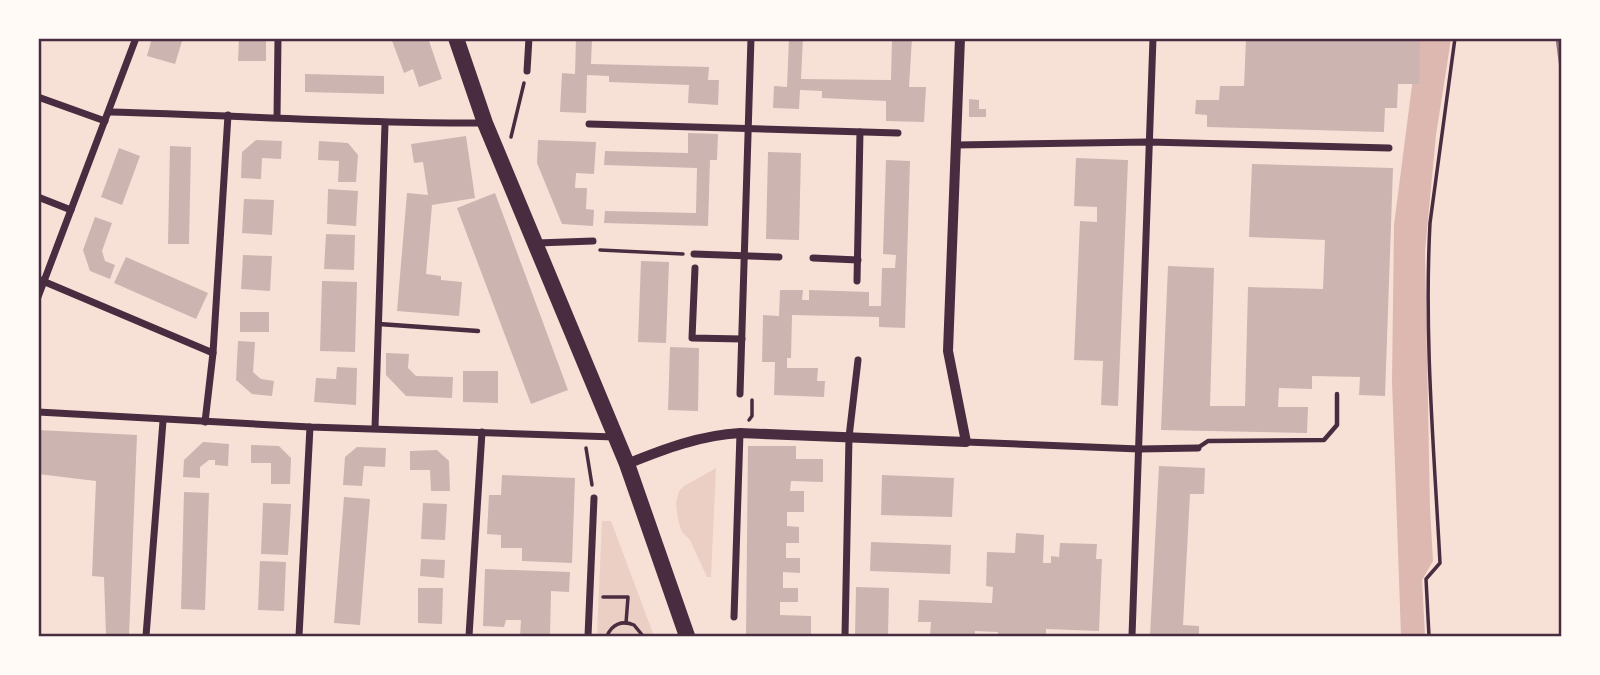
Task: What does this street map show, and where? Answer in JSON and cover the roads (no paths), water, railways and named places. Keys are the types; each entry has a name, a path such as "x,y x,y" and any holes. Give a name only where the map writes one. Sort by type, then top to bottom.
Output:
{"highway":[{"path":"456,38 485,123 628,464 687,636"}],"street":[{"path":"38,297 42,280 136,38"},
{"path":"277,117 278,38"},
{"path":"527,71 529,38"},
{"path":"740,394 751,38"},
{"path":"960,38 948,351 966,442"},
{"path":"1132,636 1153,38"},
{"path":"38,97 105,121"},
{"path":"109,112 277,117 385,124 485,123"},
{"path":"205,422 213,353 228,115"},
{"path":"375,428 385,124"},
{"path":"589,124 898,133"},
{"path":"857,281 860,132"},
{"path":"956,145 1148,142 1389,148"},
{"path":"38,197 71,210"},
{"path":"536,243 593,241"},
{"path":"694,254 779,257"},
{"path":"813,258 858,260"},
{"path":"695,268 692,338 742,339"},
{"path":"42,280 213,353"},
{"path":"845,636 849,437 858,360"},
{"path":"38,412 163,421 616,438"},
{"path":"146,636 163,421"},
{"path":"299,636 310,427"},
{"path":"469,636 482,432"},
{"path":"628,464 659,451 705,438 740,433 1139,449 1198,448"},
{"path":"734,617 740,433"},
{"path":"588,636 594,498"}],"lane":[{"path":"379,324 478,331"},
{"path":"1198,448 1208,441 1324,440 1337,425 1337,394"}],"railway":[{"path":"1558,38 1562,69"}]}
